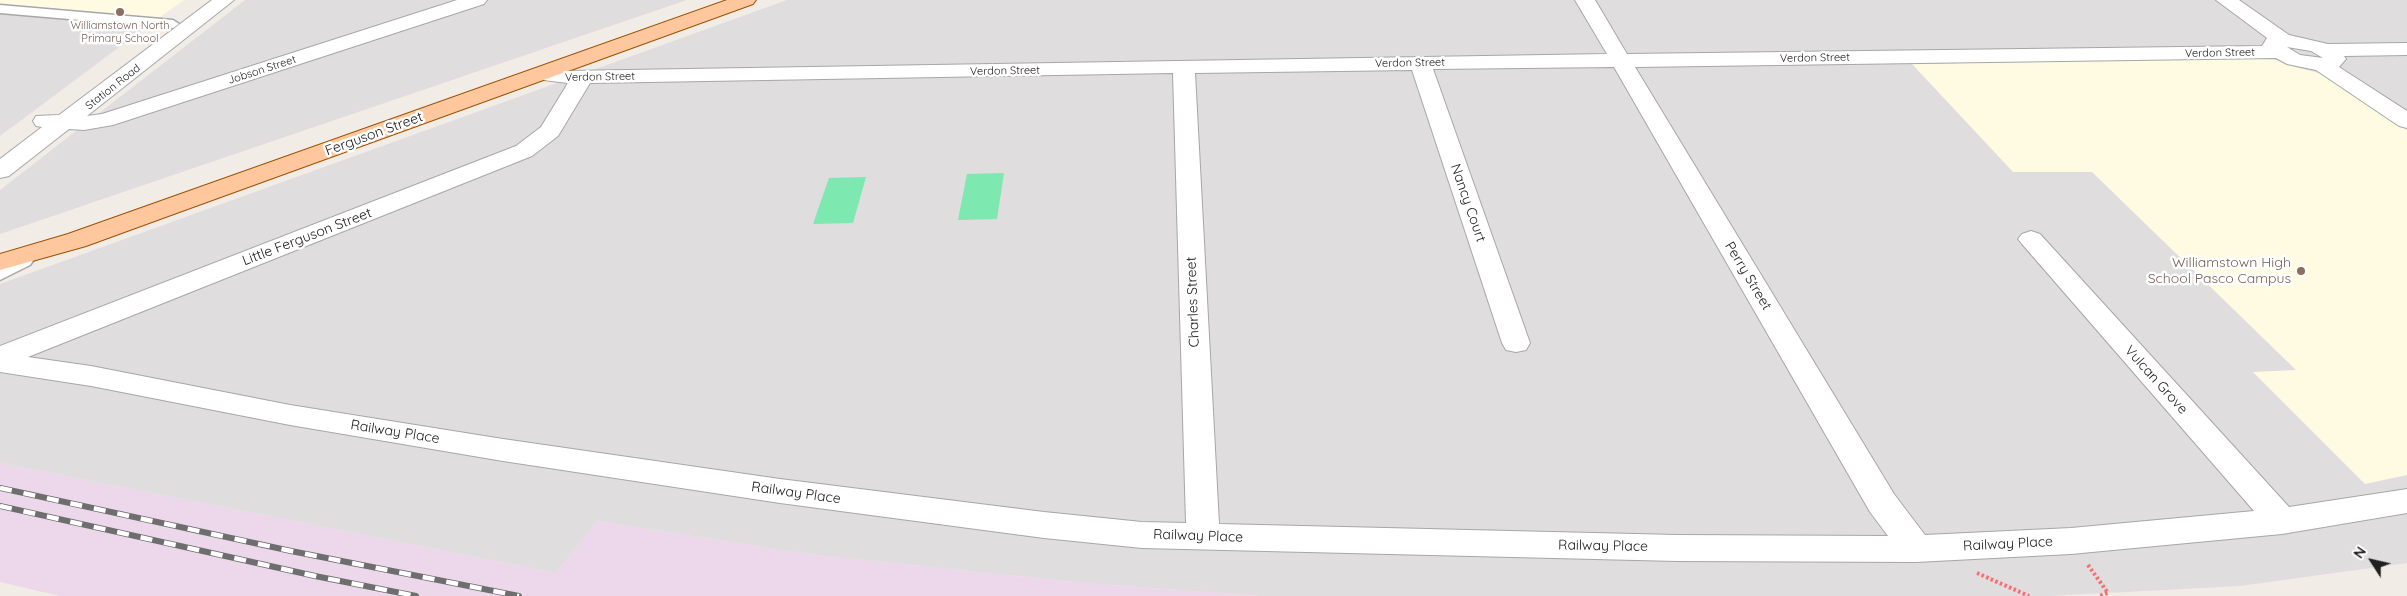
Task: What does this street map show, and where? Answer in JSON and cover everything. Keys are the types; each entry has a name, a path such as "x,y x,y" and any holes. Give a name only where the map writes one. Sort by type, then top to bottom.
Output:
{"main road":[{"name":"Ferguson Street","path":"0,262 145,216 536,68 708,0"},
{"name":"Ferguson Street","path":"0,248 65,228 536,68 746,0"}],"street":[{"name":"Station Road","path":"0,171 67,122 183,24 205,0"},
{"name":"Station Road","path":"0,154 183,24 224,0"},
{"name":"Jobson Street","path":"44,121 92,122 117,116 477,0"},
{"name":"Perry Street","path":"1585,0 1882,503 1916,549"},
{"path":"2226,0 2294,60 2407,49"},
{"name":"Verdon Street","path":"536,68 555,77 583,77 1621,61 2280,46"},
{"path":"2324,57 2407,121"},
{"name":"Nancy Court","path":"1420,63 1516,343"},
{"name":"Charles Street","path":"1184,68 1203,536"},
{"name":"Little Ferguson Street","path":"0,357 524,152 550,131 583,77"},
{"name":"Vulcan Grove","path":"2031,239 2282,521"},
{"name":"Railway Place","path":"0,362 91,376 300,417 780,491 1044,525 1142,535 1677,548 1916,549 2070,541 2282,521 2407,501"}],"lane":[{"path":"0,9 183,24"},
{"path":"0,275 24,262 30,254"}],"path":[{"path":"2070,541 2108,593 2099,596"}],"shaded area":[{"name":"Williamstown North Primary School","path":"0,0 184,0 157,19 0,6"},
{"path":"245,0 687,0 0,234 0,190"},
{"path":"787,0 2407,0 2407,563 2240,586 2050,596 1260,596 1083,583 807,554 597,521 556,573 0,463 0,284"},
{"path":"0,6 157,19 0,136"},
{"name":"Williamstown High School Pasco Campus","path":"2269,57 2295,67 2327,75 2407,130 2407,475 2365,484 2253,372 2296,370 2092,172 2013,172 1912,64"},
{"path":"0,463 556,573 597,521 807,554 1083,583 1260,596 60,596 0,582"}],"green space":[{"path":"1004,173 997,219 958,220 967,174"},
{"path":"866,177 853,223 813,224 829,178"}],"railway":[{"path":"0,488 291,551 519,596"},
{"path":"0,506 315,576 416,596"}],"place":[{"name":"Williamstown North Primary School","path":"120,12"},
{"name":"Williamstown High School Pasco Campus","path":"2301,271"}]}
